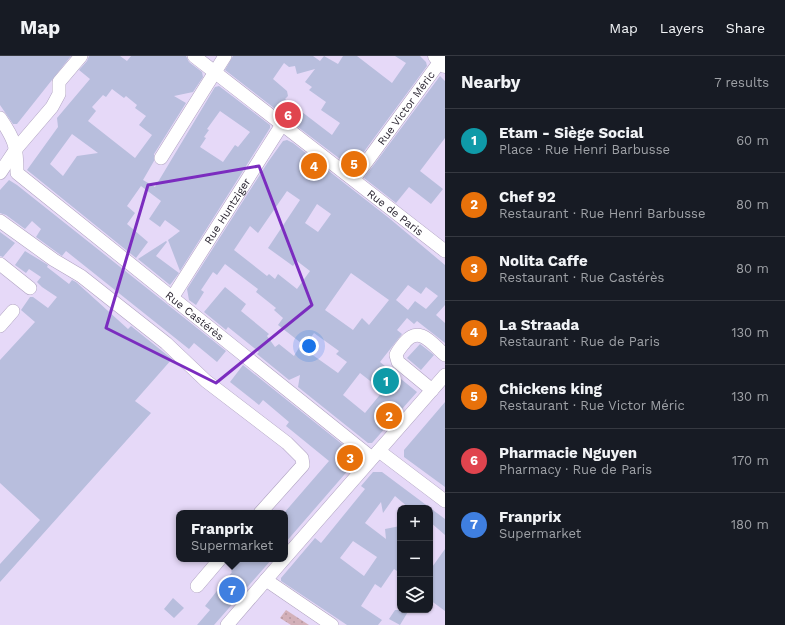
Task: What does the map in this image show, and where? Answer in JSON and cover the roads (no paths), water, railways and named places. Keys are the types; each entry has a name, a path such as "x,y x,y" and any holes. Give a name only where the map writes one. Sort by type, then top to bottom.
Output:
{"street":[{"path":"0,173 16,149 52,107 59,94 59,82 81,56"},
{"name":"Rue de Paris","path":"194,56 283,123 445,251"},
{"path":"161,158 225,56"},
{"name":"Rue Victor Méric","path":"354,179 441,60"},
{"path":"0,118 13,136 16,149 17,173 0,179"},
{"name":"Rue Huntziger","path":"172,298 283,123"},
{"name":"Rue Castérès","path":"17,173 172,298 376,455 445,501"},
{"path":"0,221 54,260 81,276 166,343 206,381 287,443 302,458 303,465 263,510"},
{"path":"0,264 30,288"},
{"path":"0,326 13,311"},
{"path":"432,390 398,362 396,354 410,337 416,334 422,335 445,355"},
{"path":"288,556 445,375"},
{"path":"196,586 217,562"},
{"path":"227,625 282,562"},
{"path":"266,580 332,625"}],"place":[{"name":"Pharmacie Nguyen","path":"288,115"},
{"name":"Chickens king","path":"354,164"},
{"name":"La Straada","path":"314,166"},
{"name":"Etam - Siège Social","path":"386,381"},
{"name":"Chef 92","path":"389,416"},
{"name":"Nolita Caffe","path":"350,458"},
{"name":"Franprix","path":"232,590"}]}
